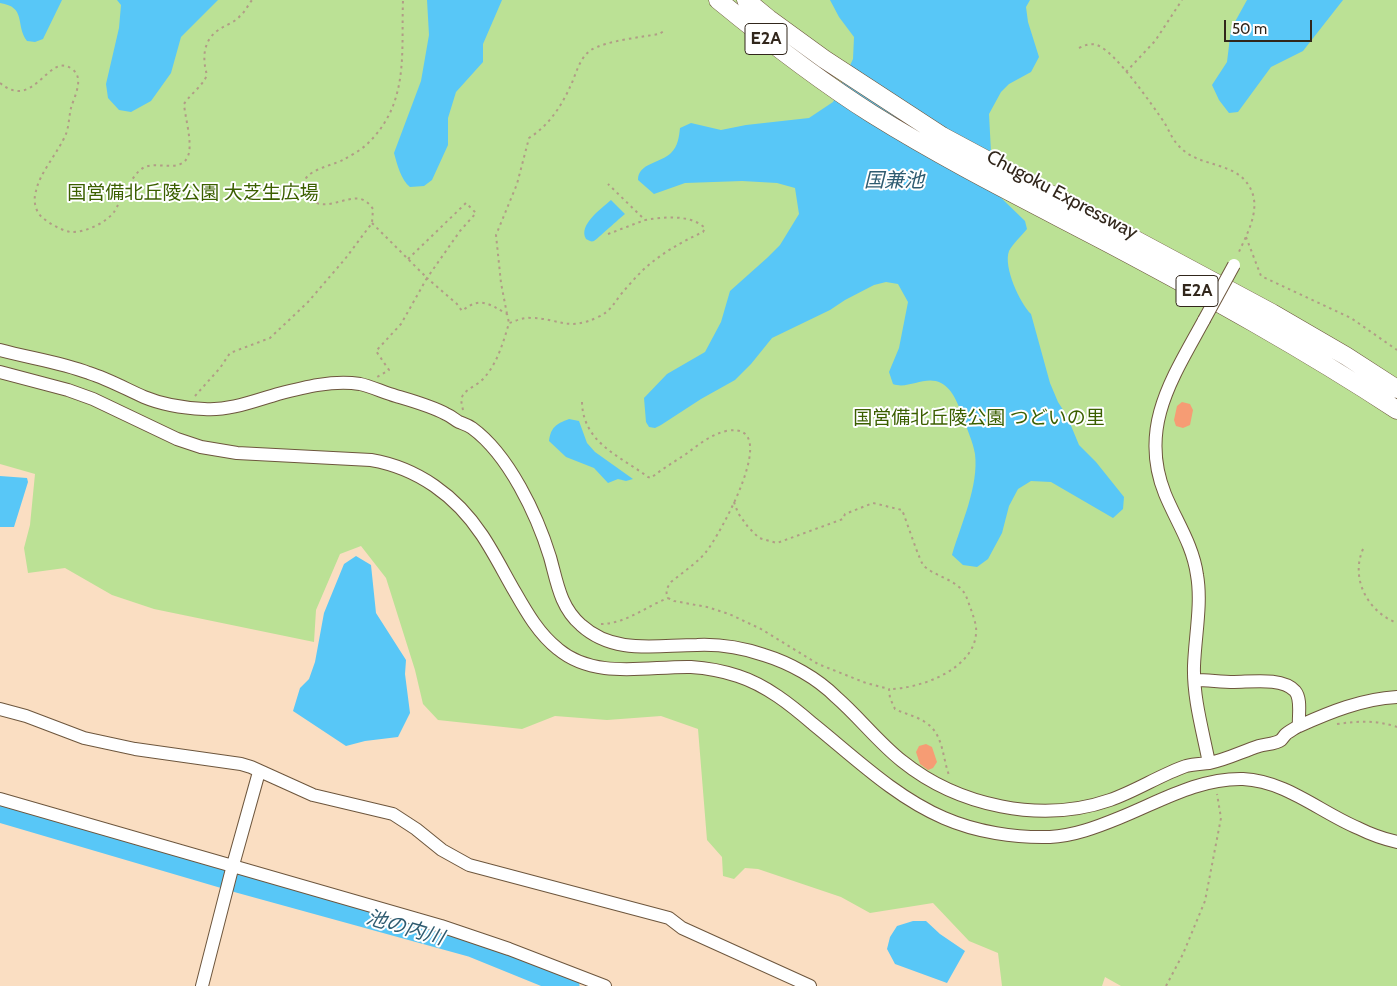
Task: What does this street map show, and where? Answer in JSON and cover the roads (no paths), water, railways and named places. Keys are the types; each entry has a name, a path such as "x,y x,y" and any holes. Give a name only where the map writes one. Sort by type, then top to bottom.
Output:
{"highway":[{"name":"Chugoku Expressway","path":"718,0 816,76 871,113 936,152 994,174 1140,241 1272,313 1346,356 1397,389"},
{"name":"Chugoku Expressway","path":"746,0 824,59 934,131 994,174 1256,323 1397,410"}],"street":[{"path":"1209,763 1195,680 1198,577 1191,548 1164,492 1158,474 1156,429 1161,405 1169,386 1234,265"},
{"path":"0,350 86,372 147,398 185,408 209,410 232,408 321,384 365,385 376,391 416,402 446,414 470,426 491,446 520,486 532,508 545,542 562,599 580,625 600,639 624,646 651,648 699,645 719,646 747,650 781,661 794,667 835,695 900,760 922,776 957,794 1001,807 1040,810 1079,808 1114,799 1184,767 1198,763 1209,763 1262,745 1280,741 1286,734 1299,726 1352,705 1373,699 1397,697"},
{"path":"0,372 59,387 85,396 176,439 201,447 237,453 371,460 390,463 410,472 441,490 461,509 482,535 529,616 542,634 560,651 586,664 610,669 692,667 719,670 742,677 774,693 881,779 918,804 945,819 981,830 1006,834 1052,837 1092,828 1192,787 1218,780 1244,779 1265,782 1283,789 1356,828 1397,842"},
{"path":"1195,680 1263,681 1289,687 1296,692 1299,698 1299,726"},
{"path":"0,709 26,716 84,738 135,749 241,764 313,795 393,814 416,829 442,850 469,865 669,918 682,928 810,986"},
{"path":"202,986 259,772"},
{"path":"0,798 442,926 510,949 605,986"}],"water":[{"path":"0,0 62,0 43,39 35,42 27,41 14,8 0,3"},
{"path":"117,0 218,0 181,37 171,73 151,101 131,112 119,110 108,98 106,84 119,28 121,5"},
{"path":"427,0 502,0 483,44 483,62 456,92 448,118 448,145 432,180 424,186 410,187 402,176 394,153 421,81 429,35"},
{"name":"国兼池","path":"830,0 1030,0 1026,7 1028,22 1039,57 1031,72 1009,84 1001,92 989,114 993,190 1025,221 1027,229 1009,251 1008,266 1010,275 1022,302 1031,314 1050,383 1079,445 1096,462 1124,497 1123,509 1113,518 1051,482 1031,481 1018,489 1009,506 1002,533 988,559 977,567 963,565 952,555 972,492 976,466 975,454 957,403 949,389 935,381 923,381 905,385 893,384 889,372 899,348 908,302 898,284 886,282 874,285 830,310 772,338 735,380 655,428 649,427 646,422 644,398 667,374 705,352 721,322 730,291 780,245 799,214 795,188 777,183 742,181 685,183 654,194 638,180 639,174 646,167 671,153 677,144 680,128 691,123 721,130 746,125 809,118 833,102 853,59 854,37 839,17"},
{"path":"1247,0 1343,0 1303,51 1271,67 1238,112 1229,113 1219,100 1212,85 1227,62 1231,29"},
{"path":"611,200 625,214 594,241 586,239 584,234 588,223"},
{"path":"569,419 579,421 587,443 595,452 633,479 626,481 618,479 608,483 594,468 566,457 549,441 551,432 555,427"},
{"path":"0,476 27,478 28,482 14,527 0,527"},
{"path":"356,556 371,565 376,613 406,660 405,674 410,713 398,737 365,741 346,746 293,711 300,688 309,679 315,662 324,613 344,564"},
{"path":"913,921 926,921 940,934 965,951 947,983 895,964 887,949 890,937 897,926"}],"waterway":[{"name":"池の内川","path":"0,812 224,878"},
{"name":"池の内川","path":"237,882 473,947 569,986"}],"park label":[{"name":"国営備北丘陵公園 大芝生広場","path":"193,193"},
{"name":"国営備北丘陵公園 つどいの里","path":"979,418"}]}
